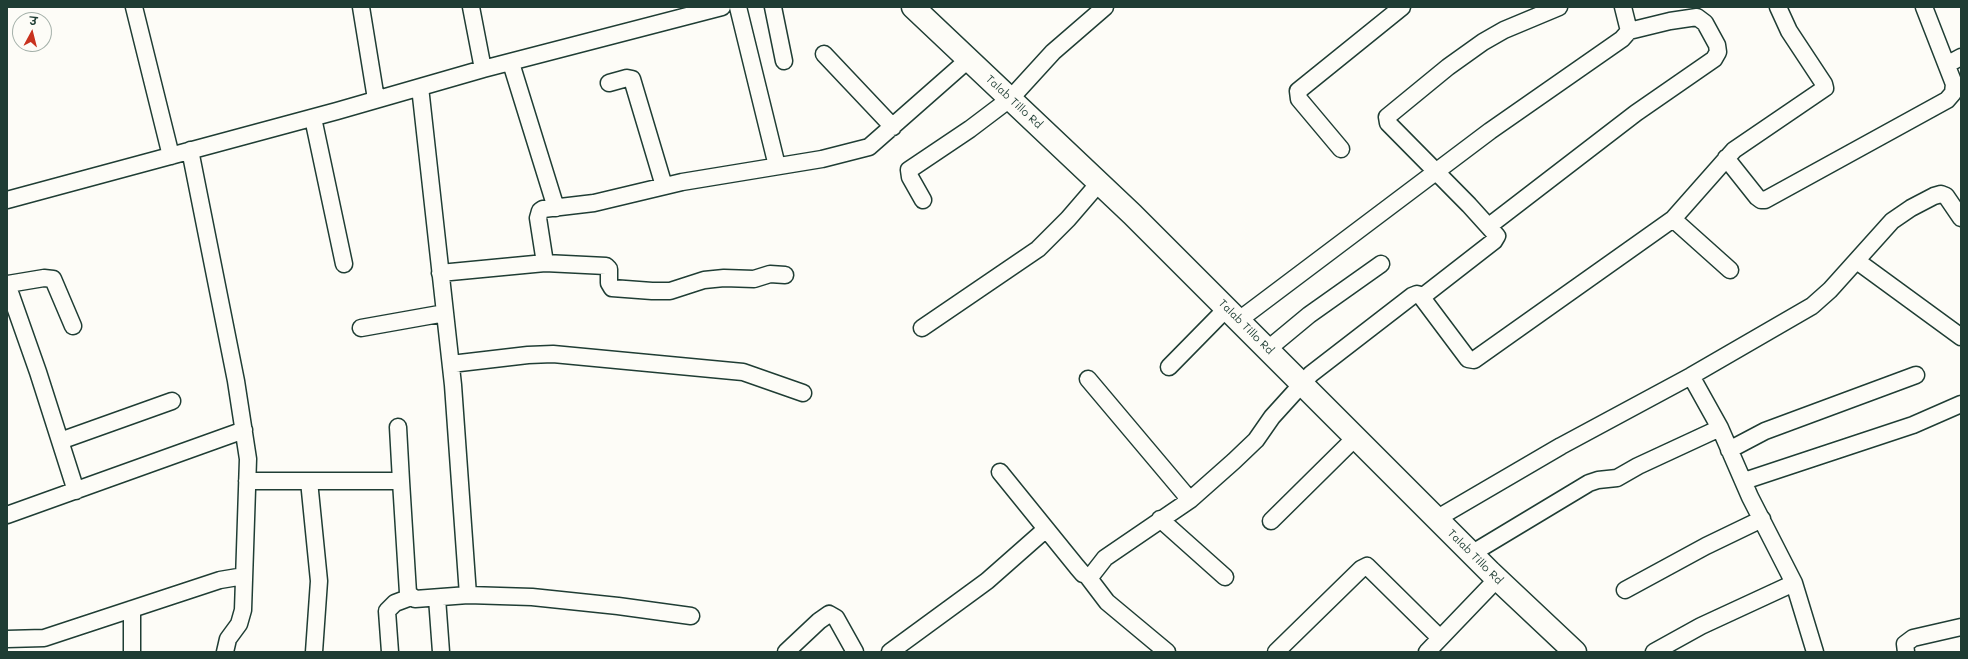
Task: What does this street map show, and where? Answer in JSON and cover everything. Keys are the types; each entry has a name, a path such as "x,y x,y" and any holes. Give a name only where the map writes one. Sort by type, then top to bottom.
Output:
{"main road":[{"name":"Talab Tillo Rd","path":"913,7 1011,98 1159,241 1356,437 1436,519 1575,652"}],"street":[{"path":"134,7 171,156"},
{"path":"361,7 376,99"},
{"path":"471,7 483,69"},
{"path":"7,200 313,118 483,69 511,63 677,13 722,7"},
{"path":"738,7 777,166"},
{"path":"773,7 784,61"},
{"path":"923,200 910,177 909,170 970,129 1011,98 1053,52 1105,7"},
{"path":"1341,149 1299,99 1298,92 1402,7"},
{"path":"1422,297 1494,241 1497,236 1489,226 1388,124 1387,117 1448,67 1483,42 1504,30 1559,7"},
{"path":"1623,7 1629,31"},
{"path":"1088,576 1094,574 1108,556 1160,519 1190,500 1256,440 1272,417 1311,374 1412,296 1417,294 1422,297 1468,359 1474,360 1673,219 1726,158 1740,145 1825,88 1824,84 1789,30 1778,7"},
{"path":"1726,158 1757,197 1761,200 1765,200 1947,100 1958,90 1954,61 1924,7"},
{"path":"1169,368 1233,314 1436,173 1490,131 1622,39 1629,31 1670,21 1697,17 1705,23 1717,45 1717,57 1624,122 1489,226"},
{"path":"824,54 893,126"},
{"path":"545,263 538,214 543,210 594,203 664,186 863,150 873,144 969,59"},
{"path":"511,63 556,208"},
{"path":"609,83 627,78 632,79 664,186"},
{"path":"420,88 450,364 468,595"},
{"path":"313,118 344,264"},
{"path":"190,150 244,430 248,459 242,618 228,640 224,652"},
{"path":"922,328 1038,249 1068,219 1099,183"},
{"path":"1436,519 1561,446 1691,376 1812,306 1830,290 1896,218 1938,194 1946,196 1961,218"},
{"path":"1673,219 1730,270"},
{"path":"1857,260 1961,337"},
{"path":"440,273 545,263 606,266 609,267 609,283 612,288 652,291 670,291 704,280 724,278 754,279 770,274 785,275"},
{"path":"1268,349 1309,315 1381,264"},
{"path":"73,326 53,279 44,278 8,284 76,491"},
{"path":"361,328 445,312"},
{"path":"450,364 528,355 553,354 743,372 803,393"},
{"path":"1729,450 1765,431 1916,375"},
{"path":"1691,376 1720,428 1729,450 1794,583 1815,652"},
{"path":"1088,379 1190,500"},
{"path":"60,441 172,402"},
{"path":"1744,481 1913,425 1961,404"},
{"path":"398,427 406,573 408,593 410,597"},
{"path":"1472,554 1589,483 1598,480 1617,478 1645,463 1720,428"},
{"path":"7,515 244,430"},
{"path":"1271,521 1356,437"},
{"path":"1000,472 1077,568 1088,576 1107,602 1167,652"},
{"path":"247,481 401,481"},
{"path":"309,481 319,581 314,652"},
{"path":"1160,519 1225,577"},
{"path":"1625,590 1706,546 1762,519"},
{"path":"890,652 986,581 1046,529"},
{"path":"1276,652 1361,569 1367,566 1440,638"},
{"path":"7,639 44,638 220,580 244,576"},
{"path":"1427,652 1497,579"},
{"path":"1654,652 1701,626 1794,583"},
{"path":"390,652 387,611 395,603 410,597 415,599 468,595 559,600 691,616"},
{"path":"437,598 441,652"},
{"path":"132,609 132,652"},
{"path":"786,652 819,621 829,614 836,618 855,652"},
{"path":"1906,652 1905,644 1913,638 1961,627"}]}
